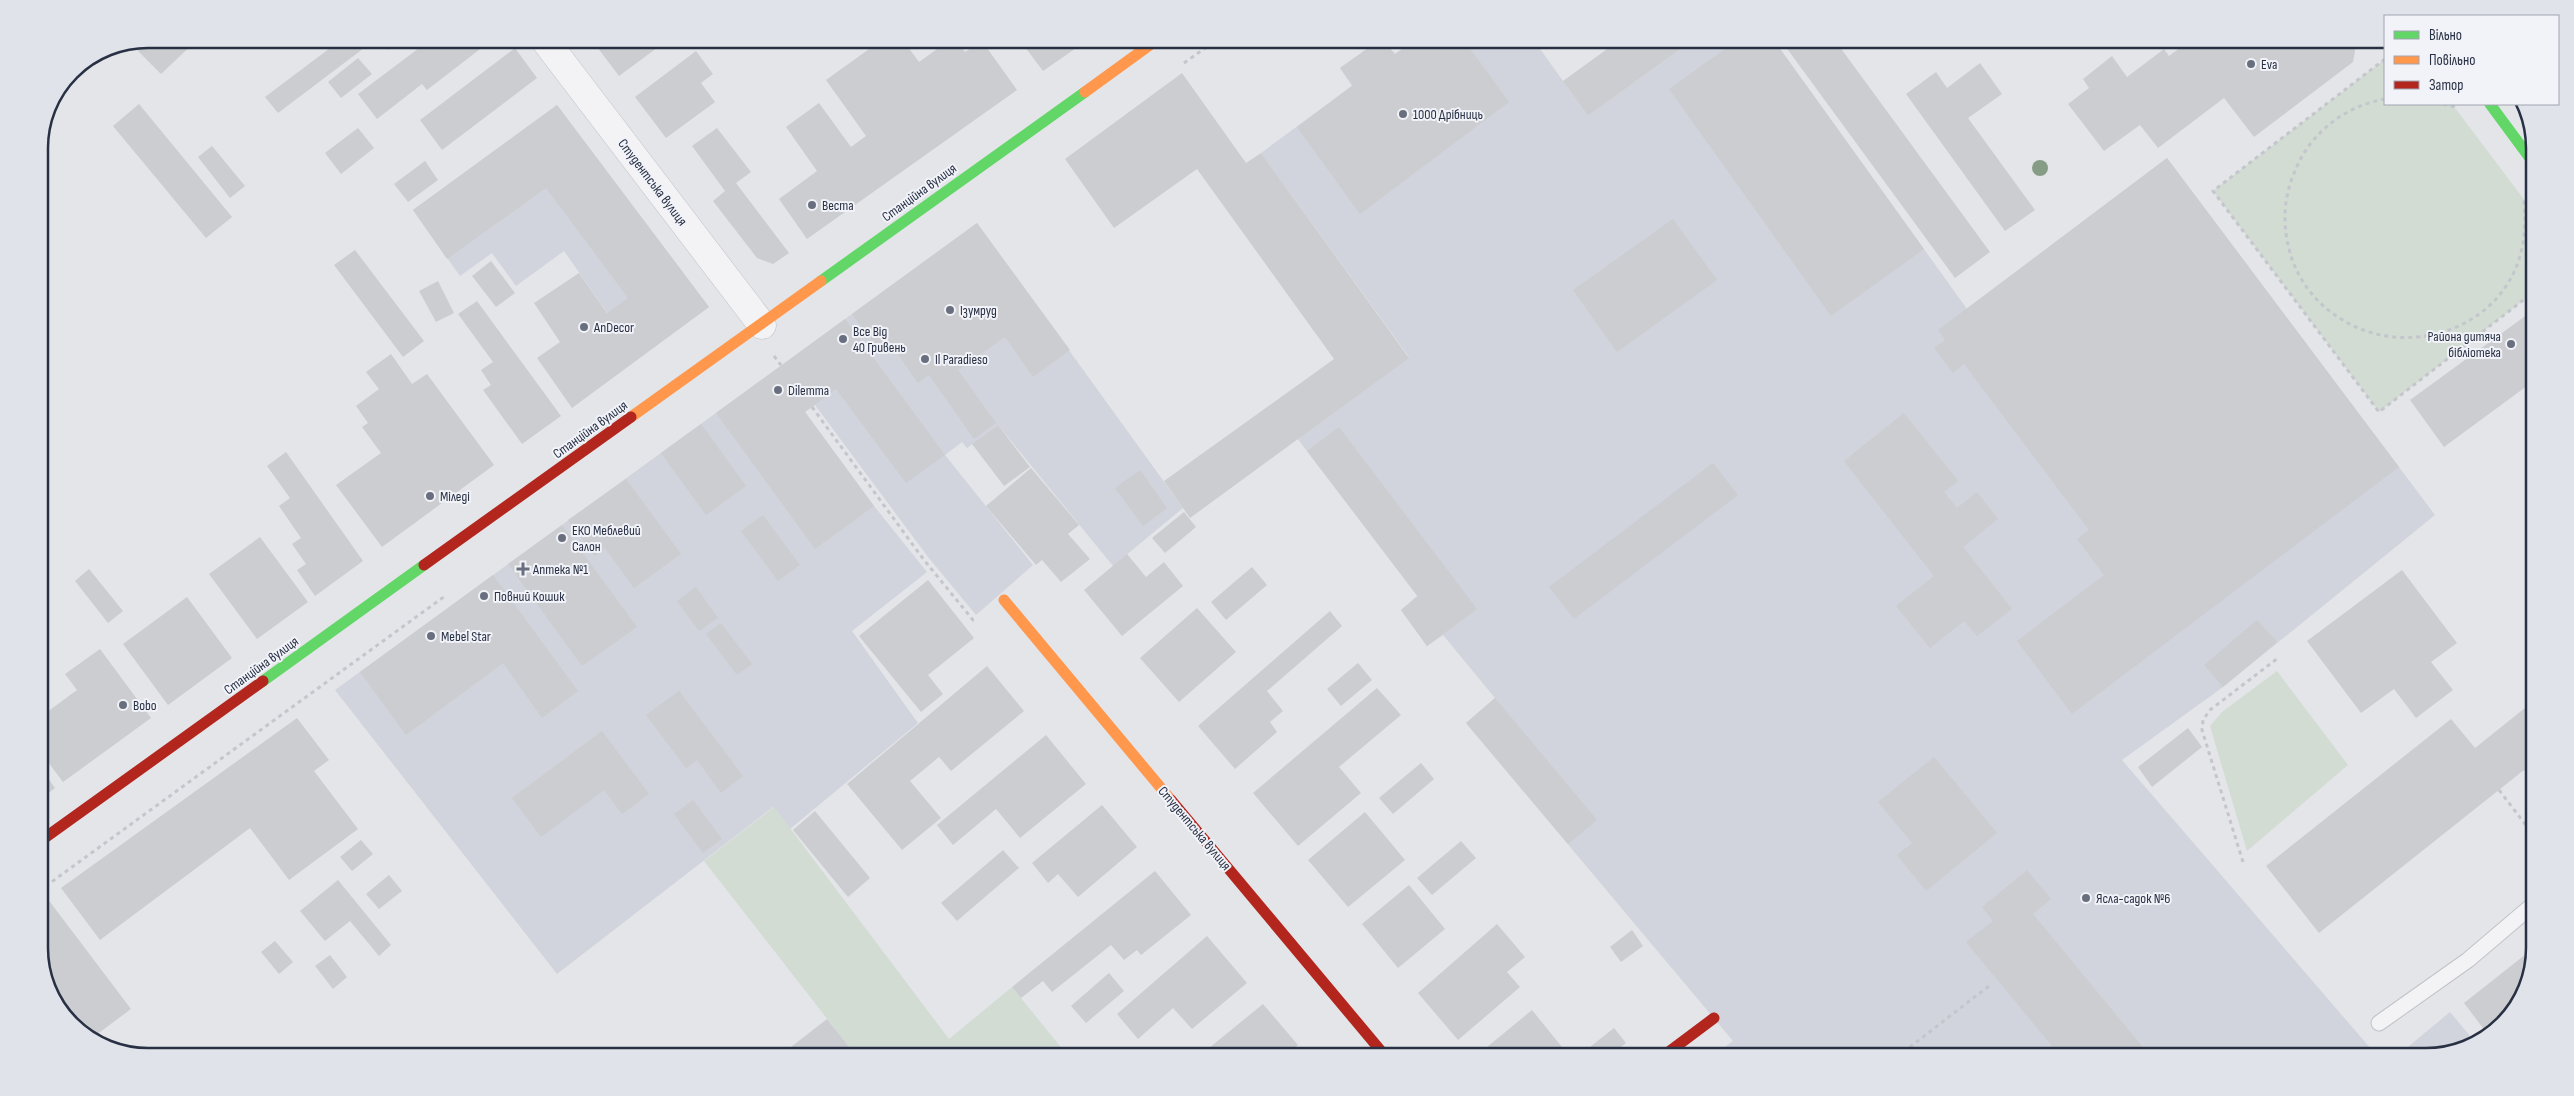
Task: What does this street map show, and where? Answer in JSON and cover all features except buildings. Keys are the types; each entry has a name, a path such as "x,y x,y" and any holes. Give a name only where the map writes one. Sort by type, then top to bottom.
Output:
{"main road":[{"name":"Станційна вулиця","path":"48,836 1146,48"},
{"path":"2491,105 2526,153"},
{"name":"Студентська вулиця","path":"1004,600 1378,1048"},
{"path":"1674,1048 1714,1018"}],"street":[{"name":"Студентська вулиця","path":"551,48 762,325"}],"lane":[{"path":"2379,1023 2460,966 2526,911"}],"path":[{"path":"1359,48 1362,52"},
{"path":"2384,60 2213,191 2379,412 2526,298"},
{"path":"2384,99 2355,108 2322,131 2301,157 2290,182 2285,222 2287,242 2302,280 2314,297 2328,311 2348,324 2371,333 2395,338 2419,338 2443,333 2465,323 2485,309 2501,291 2514,271 2522,248 2526,224 2524,200"},
{"path":"2447,105 2454,107"},
{"path":"774,355 781,365"},
{"path":"812,407 924,560 973,620 979,620 1004,600"},
{"path":"2243,862 2202,730 2203,720 2210,710 2278,658"},
{"path":"2499,790 2526,825"},
{"path":"1909,1048 1990,986"}],"shaded area":[{"path":"1368,48 1389,48 1395,54 1403,48 1539,48 1588,116 1682,48 1779,48 1967,309 2167,158 2435,515 2223,687 2122,760 2370,1048 1724,1048 1733,1041 1466,723 1495,698 1443,635 1427,646 1401,610 1417,596 1297,438 1409,357 1261,153 1352,86 1340,68"},
{"path":"2384,60 2384,105 2453,105 2526,202 2526,298 2379,412 2213,191"},
{"path":"557,105 709,307 639,358 564,251 516,286 492,253 460,276 413,210"},
{"path":"977,223 1183,508 1113,566 998,425 967,448 962,442 945,455 1033,565 976,615 928,557 815,405 805,412 874,506 927,572 852,631 918,723 790,829 773,807 557,974 335,690"},
{"path":"2277,671 2348,765 2247,851 2210,726 2222,712"},
{"path":"774,807 949,1039 1012,987 1062,1048 850,1048 704,861"},
{"path":"2450,1012 2471,1038 2446,1047 2407,1048"}],"traffic: fast":[{"path":"821,281 1085,92"},
{"path":"2491,105 2526,153"},
{"path":"263,681 424,565"}],"traffic: slow":[{"path":"1085,92 1146,48"},
{"path":"631,417 821,281"},
{"path":"1004,600 1171,800"}],"traffic: jam":[{"path":"424,565 631,417"},
{"path":"48,836 263,681"},
{"path":"1171,800 1378,1048"},
{"path":"1674,1048 1714,1018"}],"place":[{"name":"Eva","path":"2251,64"},
{"name":"1000 Дрібниць","path":"1403,114"},
{"name":"Веста","path":"812,205"},
{"name":"Ізумруд","path":"950,310"},
{"name":"AnDecor","path":"584,327"},
{"name":"Все Від 40 Гривень","path":"843,339"},
{"name":"Района дитяча бібліотека","path":"2511,344"},
{"name":"Il Paradieso","path":"925,359"},
{"name":"Dilemma","path":"778,390"},
{"name":"Міледі","path":"430,496"},
{"name":"ЕКО Меблевий Салон","path":"562,538"},
{"name":"Аптека №1","path":"523,569"},
{"name":"Повний Кошик","path":"484,596"},
{"name":"Mebel Star","path":"431,636"},
{"name":"Bobo","path":"123,705"},
{"name":"Ясла-садок №6","path":"2086,898"}]}
